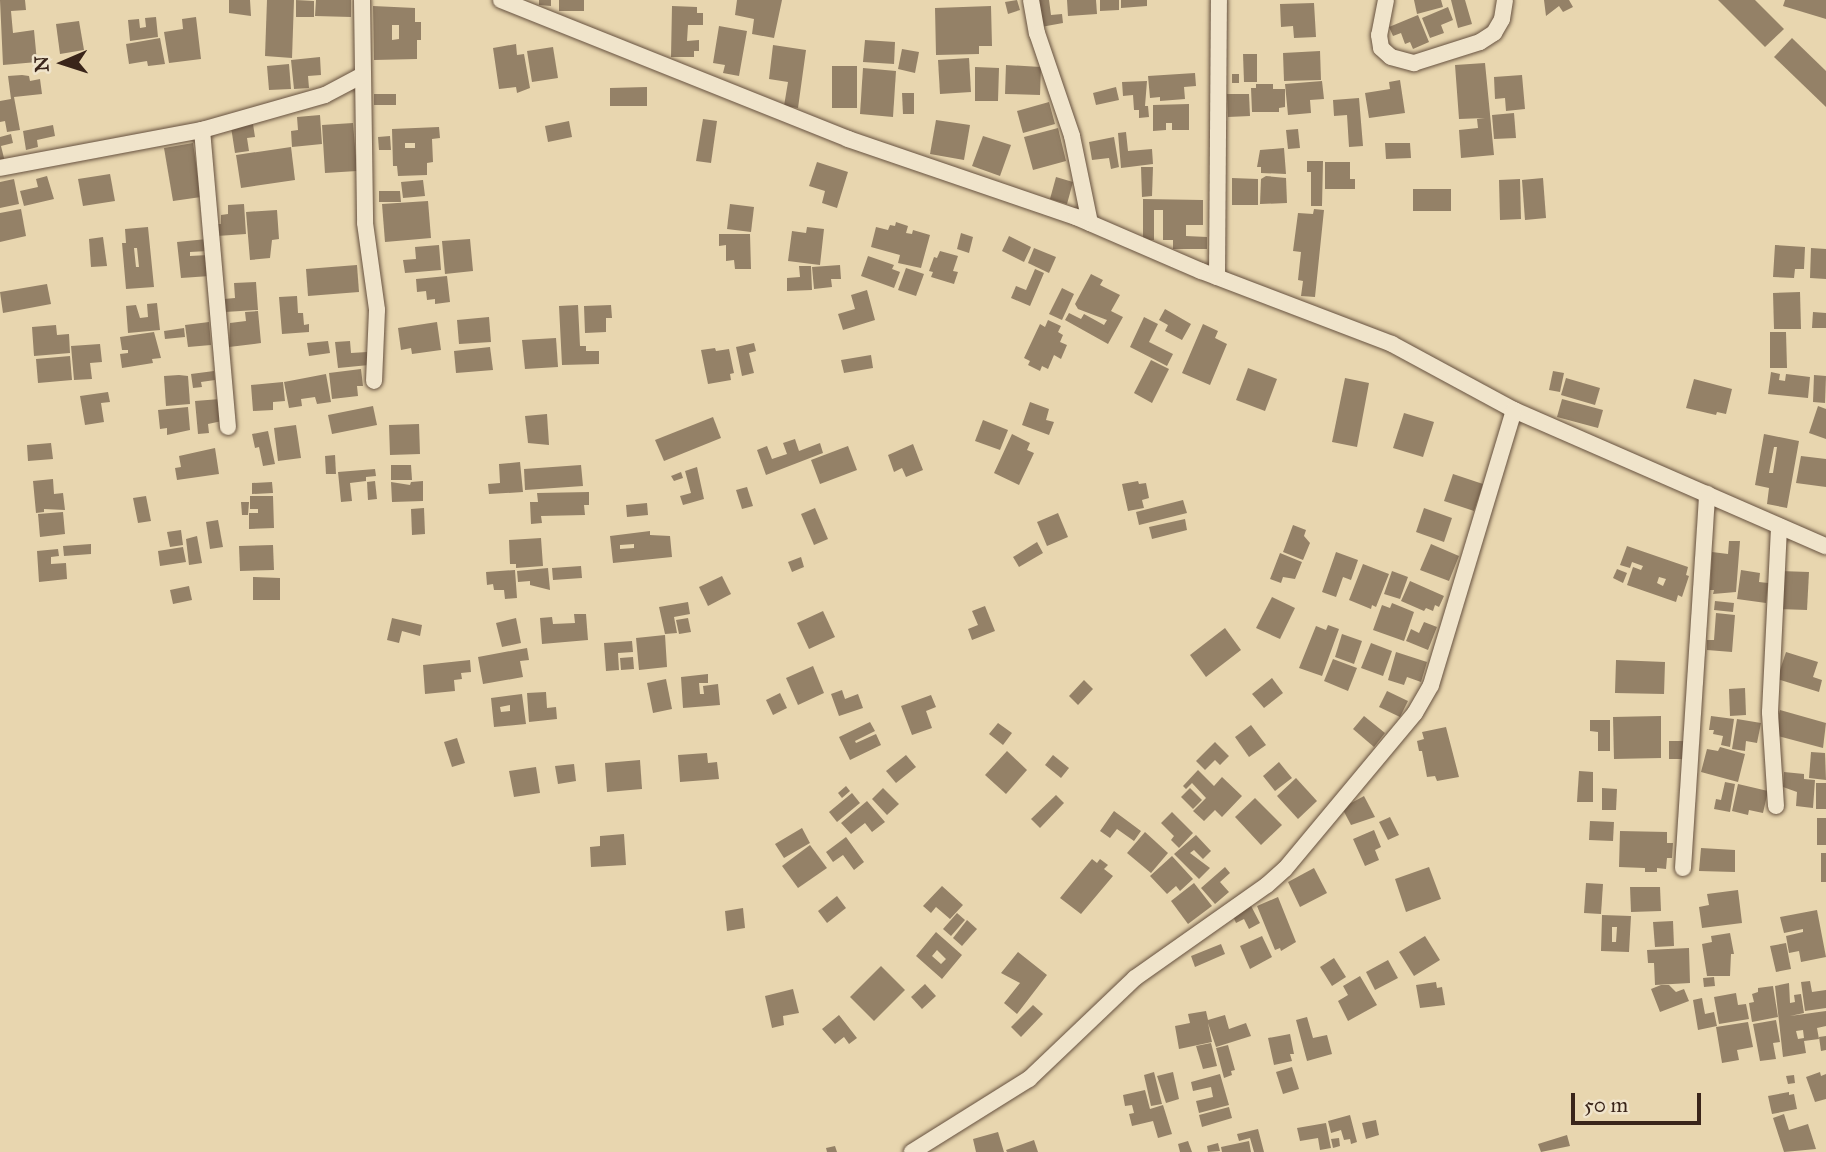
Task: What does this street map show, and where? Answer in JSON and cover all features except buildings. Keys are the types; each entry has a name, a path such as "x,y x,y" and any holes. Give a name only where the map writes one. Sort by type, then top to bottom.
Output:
{"street":[{"path":"362,0 365,223 377,310 374,381"},
{"path":"501,0 848,139 1090,223 1217,277 1392,344 1514,410 1826,546"},
{"path":"1031,0 1037,33 1072,136 1090,223"},
{"path":"1217,277 1219,0"},
{"path":"1386,0 1380,34 1381,48 1391,57 1414,63 1480,42 1493,33 1502,19 1505,0"},
{"path":"0,168 202,130 325,95 363,75"},
{"path":"202,130 228,427"},
{"path":"912,1152 1029,1079 1135,978 1267,885 1285,869 1415,713 1431,685 1514,410"},
{"path":"1683,868 1707,494"},
{"path":"1776,806 1770,712 1779,526"}]}
